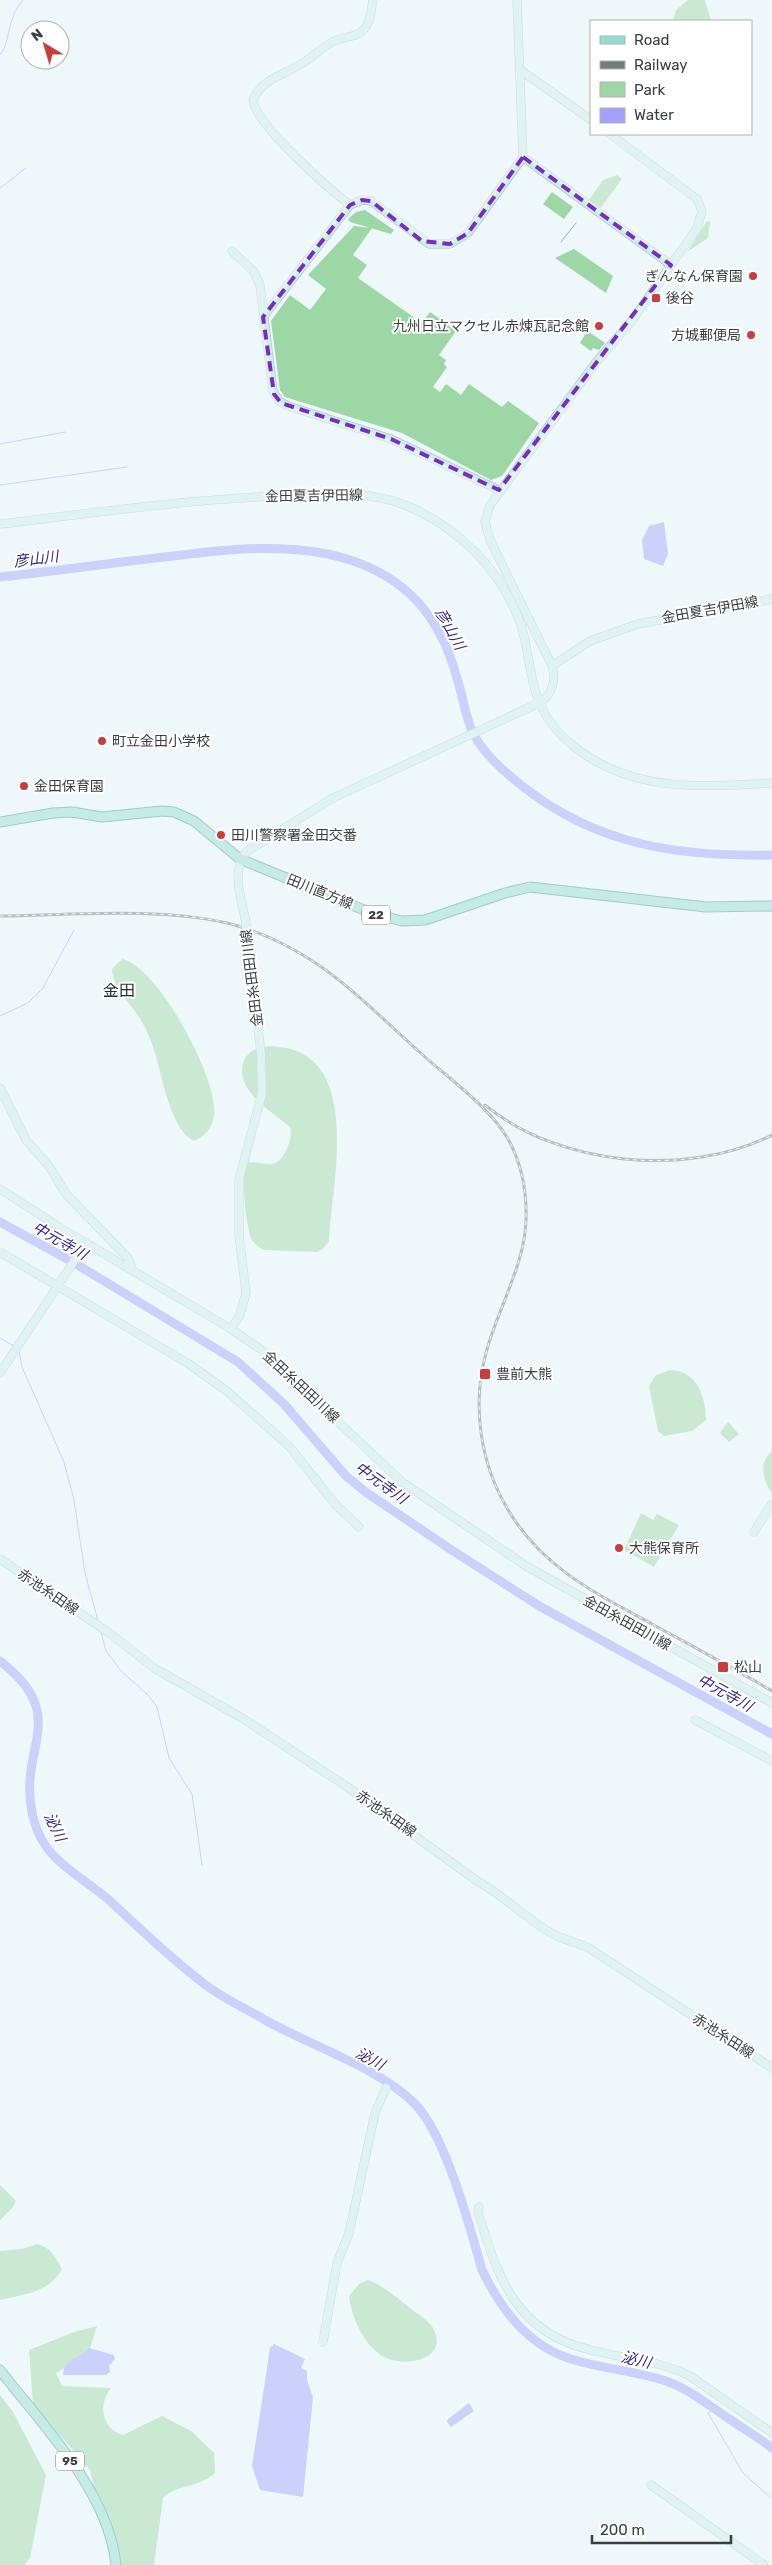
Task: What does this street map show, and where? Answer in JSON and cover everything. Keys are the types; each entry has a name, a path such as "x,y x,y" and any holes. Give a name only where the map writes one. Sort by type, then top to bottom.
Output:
{"main road":[{"name":"田川直方線","path":"0,822 52,813 72,812 102,817 162,811 174,812 194,822 240,859 374,914 402,921 425,920 505,893 530,887 706,907 772,906"},
{"name":"95","path":"0,2370 96,2497 108,2527 116,2565"}],"street":[{"path":"350,205 300,160 258,116 253,100 259,89 279,74 300,65 337,40 363,31 369,21 373,0"},
{"path":"263,317 350,205 362,200 372,202 422,242 436,246 450,244 468,232 523,157 517,0"},
{"path":"519,68 590,119"},
{"path":"240,859 246,852 331,799 537,705 546,698 554,684 552,666 534,634 487,531 486,514 499,490 596,361 631,322 697,228 702,211 700,203 682,187 611,135"},
{"path":"523,157 671,265"},
{"path":"232,251 258,277 273,390 281,403 391,440 499,490"},
{"name":"金田夏吉伊田線","path":"0,524 223,498 340,493 374,496 390,500 419,512 444,527 476,551 491,569 521,625 537,705 556,728 582,754 606,768 635,778 667,784 702,786 772,783"},
{"name":"金田夏吉伊田線","path":"552,666 590,641 638,624 772,599"},
{"name":"金田糸田田川線","path":"240,859 238,878 247,932 261,1054 262,1094 239,1180 239,1236 246,1293 242,1310 231,1329 281,1366 402,1482 526,1566 772,1703"},
{"path":"0,1088 26,1140 49,1166 74,1204 128,1258 132,1269"},
{"path":"0,1189 86,1243 231,1329"},
{"path":"0,1373 86,1243"},
{"path":"0,1252 59,1285 189,1364 248,1408 289,1446 334,1504 359,1527"},
{"path":"754,1532 772,1504"},
{"name":"赤池糸田線","path":"0,1559 112,1635 154,1668 242,1718 346,1786 553,1934 589,1948 772,2068"},
{"path":"695,1720 772,1761"},
{"path":"323,2342 337,2263 349,2234 375,2113 386,2088"},
{"path":"479,2207 478,2212 488,2243 513,2299 520,2310 542,2331 563,2342 591,2350 642,2359 676,2369 690,2376 772,2433"},
{"path":"652,2485 764,2565"}],"highlighted area":[{"path":"523,157 671,265 499,490 391,439 281,403 274,394 263,317 350,205 362,200 371,201 422,241 450,244 468,233"}],"green space":[{"path":"688,0 705,0 711,20 673,20 676,10"},
{"path":"617,175 622,179 600,209 588,201 603,180"},
{"path":"552,192 573,207 564,219 543,204"},
{"path":"365,210 394,230 391,234 350,222 348,219 356,212"},
{"path":"707,221 710,222 708,238 687,252"},
{"path":"354,226 372,228 353,255 367,265 358,278 422,323 430,312 456,331 439,355 446,360 444,364 447,367 433,387 440,392 446,384 461,395 469,384 502,407 508,401 539,423 502,476 491,480 402,433 285,397 280,390 271,321 290,295 310,310 326,289 308,275"},
{"path":"574,249 613,276 606,293 555,258"},
{"path":"589,332 605,343 599,350 593,348 591,351 580,343 586,333"},
{"path":"122,959 136,966 152,981 168,1002 197,1053 207,1078 213,1099 214,1116 207,1132 194,1141 185,1135 172,1113 147,1031 120,991 113,977 112,969"},
{"path":"270,1046 297,1051 316,1064 328,1084 335,1109 337,1137 336,1166 329,1241 323,1249 317,1252 264,1250 254,1243 250,1234 244,1200 246,1167 249,1162 273,1164 277,1162 284,1154 291,1137 290,1127 266,1108 250,1092 242,1074 243,1064 250,1053"},
{"path":"670,1370 679,1371 693,1380 702,1395 706,1420 692,1431 664,1436 658,1431 649,1386 656,1375"},
{"path":"728,1422 739,1434 729,1442 720,1433"},
{"path":"772,1451 772,1493 764,1477 763,1466"},
{"path":"641,1513 653,1520 657,1514 679,1525 654,1567 624,1550"},
{"path":"0,2185 16,2201 13,2207 0,2220"},
{"path":"37,2244 46,2247 55,2257 62,2269 57,2277 43,2288 0,2300 0,2251 22,2249"},
{"path":"368,2280 390,2292 431,2325 437,2339 431,2354 423,2359 413,2361 393,2360 377,2352 365,2339 356,2322 349,2296 359,2284"},
{"path":"97,2326 88,2355 56,2373 62,2386 111,2388 104,2401 103,2408 106,2422 116,2432 123,2435 162,2416 191,2431 214,2453 215,2473 202,2481 175,2490 163,2498 154,2565 112,2565 90,2470 33,2404 29,2350 74,2332"},
{"path":"0,2395 13,2412 46,2475 30,2558 24,2565 0,2565"}],"water":[{"path":"664,522 668,554 663,566 644,559 642,540 649,526"},
{"path":"274,2344 305,2359 301,2368 307,2371 307,2380 313,2397 303,2497 260,2490 252,2466 270,2348"},
{"path":"89,2348 114,2355 115,2359 109,2366 110,2372 106,2375 63,2375 66,2365"},
{"path":"469,2403 474,2411 451,2427 447,2422 448,2419"}],"waterway":[{"path":"0,55 6,44 11,22 23,0"},
{"path":"0,188 26,168"},
{"path":"561,242 576,223"},
{"path":"0,444 65,432"},
{"path":"0,485 127,467"},
{"name":"彦山川","path":"0,577 239,549 305,550 347,559 369,567 388,577 418,603 431,619 450,656 468,721 478,742 489,756 508,774 549,805 579,822 639,843 671,850 704,853 772,855"},
{"path":"0,1016 28,1003 43,988 74,930"},
{"name":"中元寺川","path":"0,1222 71,1261 238,1362 284,1404 346,1476 367,1493 453,1551 541,1607 772,1734"},
{"path":"0,1338 14,1346"},
{"path":"19,1350 22,1367 64,1462 74,1500 85,1573 98,1621"},
{"path":"101,1632 106,1651 122,1672 148,1695 157,1707 169,1758 192,1794 202,1865"},
{"name":"泌川","path":"0,1661 22,1681 30,1693 38,1713 38,1728 30,1777 30,1802 32,1814 41,1838 56,1858 96,1889 167,1953 210,1988 283,2029 364,2068 383,2079 415,2104 426,2118 446,2158 482,2270 498,2300 530,2337 558,2354 574,2360 643,2375 683,2388 772,2448"},
{"path":"714,2409 708,2413 743,2473 772,2499"}],"railway":[{"path":"0,916 115,913 173,915 227,923 260,934 301,954 340,981 492,1117 508,1139 517,1158 523,1179 526,1210 521,1252 489,1343 481,1376 479,1396 481,1435 485,1454 498,1491 521,1529 536,1547 571,1576 610,1601 772,1691"},
{"path":"485,1105 515,1126 549,1141 586,1153 624,1159 663,1160 702,1157 738,1149 772,1135"}],"place":[{"name":"ぎんなん保育園","path":"753,276"},
{"name":"後谷","path":"656,298"},
{"name":"九州日立マクセル赤煉瓦記念館","path":"599,326"},
{"name":"方城郵便局","path":"751,335"},
{"name":"町立金田小学校","path":"102,741"},
{"name":"金田保育園","path":"24,786"},
{"name":"田川警察署金田交番","path":"221,835"},
{"name":"豊前大熊","path":"485,1374"},
{"name":"大熊保育所","path":"619,1548"},
{"name":"松山","path":"723,1667"}],"district":[{"name":"金田","path":"119,990"}]}
